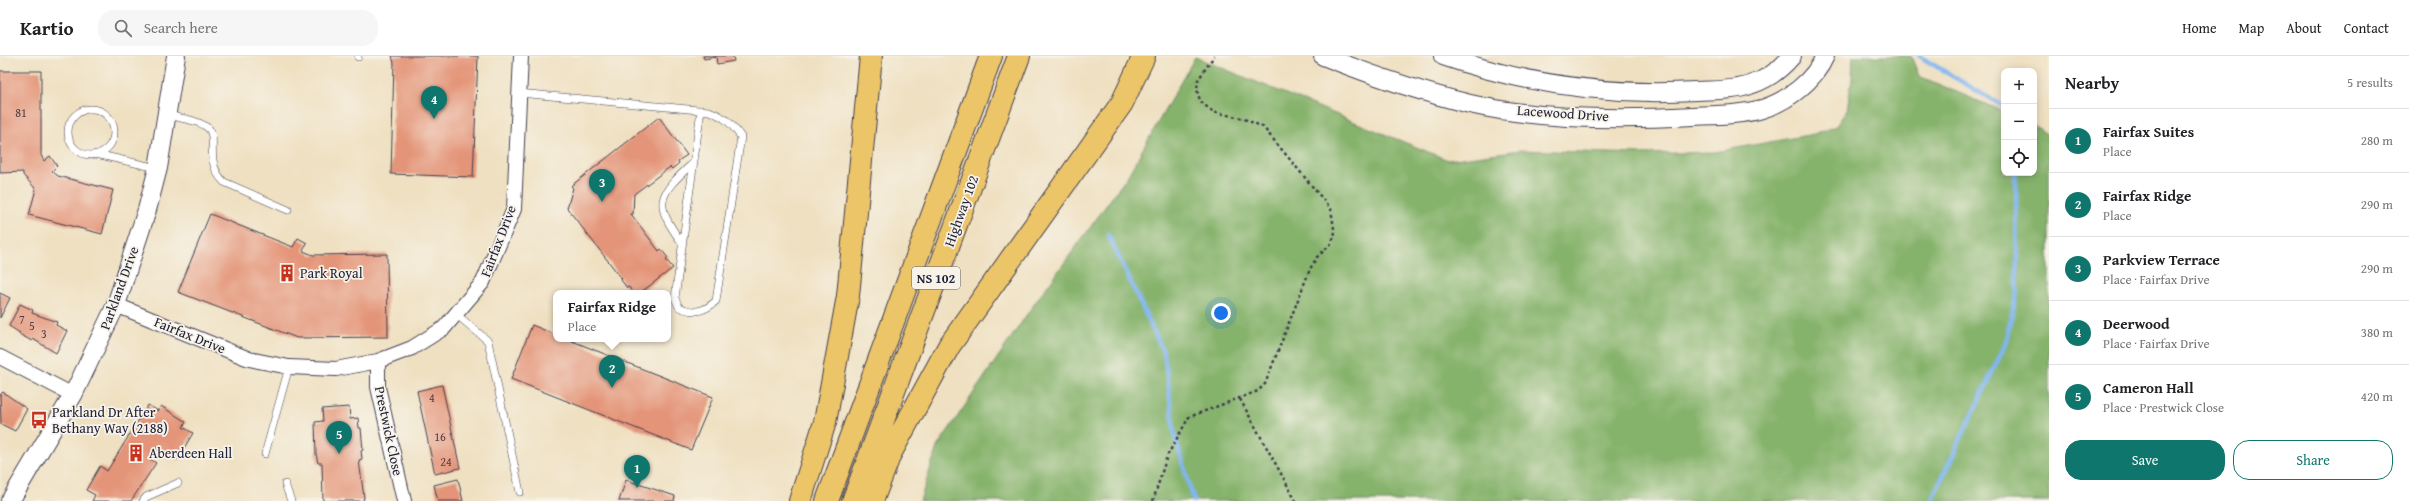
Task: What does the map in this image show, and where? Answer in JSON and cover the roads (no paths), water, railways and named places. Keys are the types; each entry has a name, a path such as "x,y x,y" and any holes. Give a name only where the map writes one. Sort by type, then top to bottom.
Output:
{"highway":[{"path":"800,501 825,422 848,296 871,56"},
{"name":"Highway 102","path":"827,501 991,56"},
{"name":"Highway 102","path":"853,501 1018,56"},
{"path":"872,501 890,454 949,346 1122,103 1144,56"},
{"path":"1135,76 1156,56"}],"street":[{"name":"Parkland Drive","path":"10,501 73,395 116,305 147,210 158,168 176,56"},
{"name":"Fairfax Drive","path":"116,305 248,359 290,367 336,369 378,362 412,348 444,328 483,282 514,210 521,56"},
{"name":"Lacewood Drive","path":"1324,56 1423,92 1472,104 1530,112 1594,117 1658,118 1731,114 1762,109 1786,99 1803,86 1819,68 1825,56"},
{"name":"Lacewood Drive","path":"1443,56 1482,69 1528,80 1588,88 1642,92 1713,90 1749,86 1765,79 1779,70 1792,56"},
{"path":"0,357 73,395"},
{"name":"Prestwick Close","path":"378,362 378,387 404,501"}],"lane":[{"path":"519,93 700,110 724,117 741,137 716,301 707,310 686,310 679,307 675,298 700,110"},
{"path":"96,154 108,147 112,141 114,127 107,114 100,110 86,109 74,116 68,129 71,143 82,152 158,168"},
{"path":"167,115 196,122 208,129 212,135 213,166 216,174 224,182 288,210"},
{"path":"682,243 663,215 663,205 665,192 674,180 693,164"},
{"path":"456,314 488,341 520,492"},
{"path":"265,454 290,367"},
{"path":"143,501 146,497 178,483"},
{"path":"285,484 291,501"}],"waterway":[{"path":"1919,56 2001,105"},
{"path":"1931,501 2005,345 2017,292 2016,176"},
{"path":"1108,234 1164,353 1175,437 1194,501"}],"place":[{"name":"Deerwood","path":"434,119"},
{"name":"Parkview Terrace","path":"602,202"},
{"name":"Park Royal","path":"287,273"},
{"name":"Fairfax Ridge","path":"612,388"},
{"name":"Parkland Dr After Bethany Way (2188)","path":"39,420"},
{"name":"Aberdeen Hall","path":"136,453"},
{"name":"Cameron Hall","path":"339,454"},
{"name":"Fairfax Suites","path":"637,488"}]}
